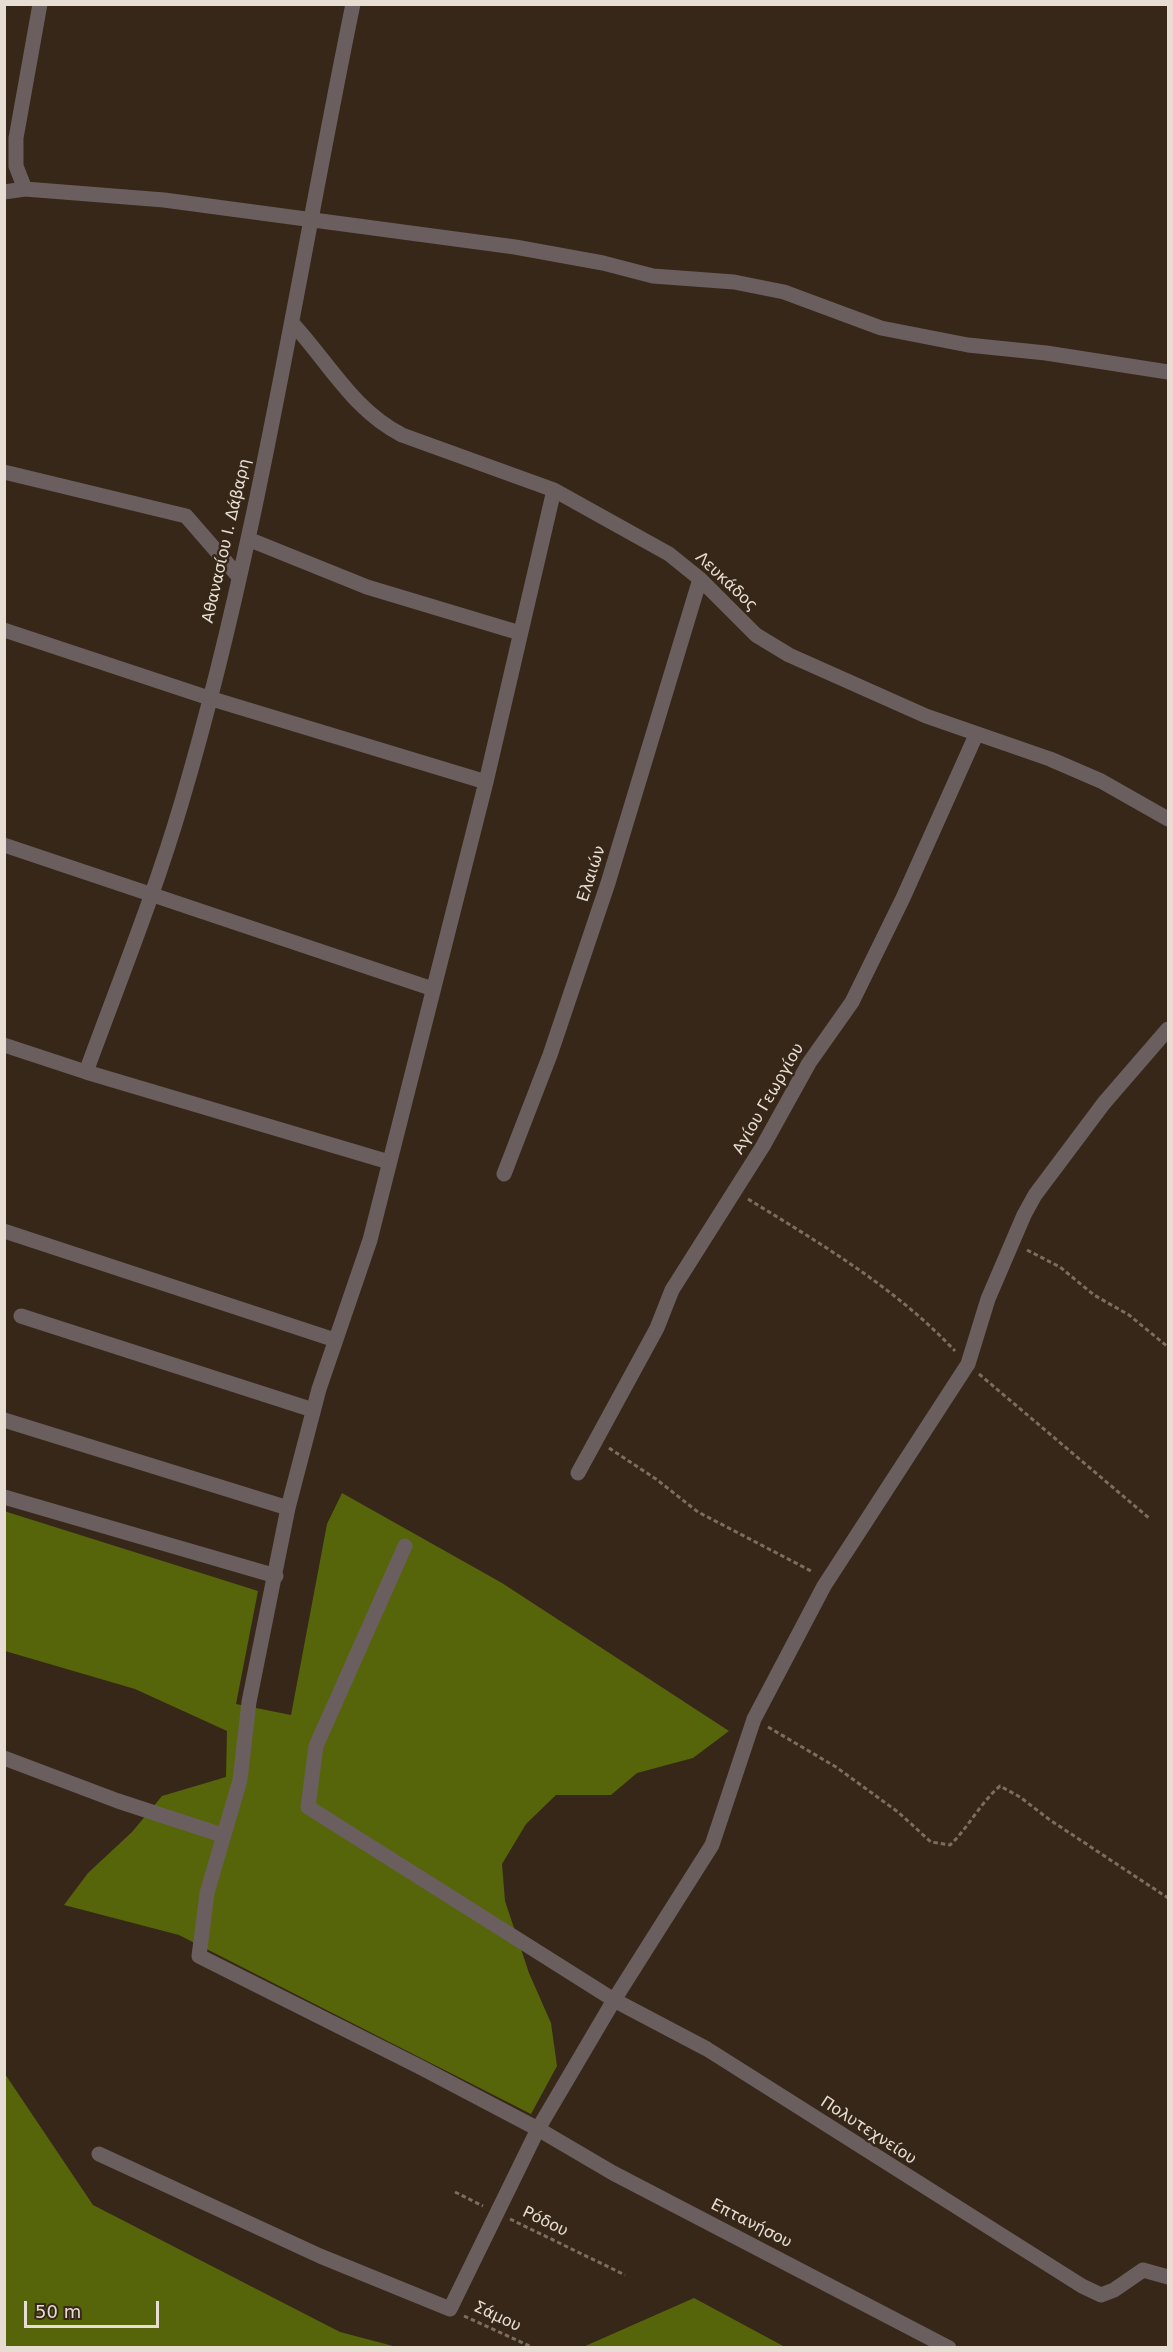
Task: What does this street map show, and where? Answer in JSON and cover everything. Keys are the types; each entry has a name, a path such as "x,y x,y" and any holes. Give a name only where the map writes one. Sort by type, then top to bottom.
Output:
{"street":[{"path":"25,189 15,166 16,138 40,4"},
{"name":"Αθανασίου Ι. Δάβαρη","path":"86,1072 152,893 182,801 209,698 248,539 293,324 353,4"},
{"path":"4,192 25,189 164,200 515,247 603,263 653,276 734,282 784,292 881,328 968,345 1046,353 1168,372"},
{"name":"Λευκάδος","path":"293,324 314,346 331,373 382,425 402,435 554,490 669,554 700,579 756,635 789,655 926,716 1050,759 1101,781 1168,819"},
{"path":"4,472 186,516 239,577"},
{"path":"4,1758 118,1802 222,1835 240,1780 249,1702 288,1508 313,1410 370,1240 486,782 554,490"},
{"path":"248,539 367,587 520,633"},
{"name":"Ελαιών","path":"504,1174 550,1055 608,883 700,579"},
{"path":"4,630 209,698 486,782"},
{"name":"Αγίου Γεωργίου","path":"578,1473 657,1328 672,1290 763,1146 809,1063 852,1002 903,898 976,735"},
{"path":"4,845 433,989"},
{"path":"99,2154 320,2256 450,2309 538,2129 614,2000 712,1845 754,1719 829,1580 968,1364 988,1299 1035,1195 1104,1103 1168,1029"},
{"path":"4,1045 86,1072 389,1162"},
{"path":"4,1231 335,1340"},
{"path":"21,1316 313,1410"},
{"path":"4,1420 288,1508"},
{"path":"4,1497 276,1576"},
{"name":"Πολυτεχνείου","path":"405,1546 316,1746 308,1807 614,2000 708,2049 958,2210 1082,2286 1101,2295 1114,2290 1143,2270 1168,2277"},
{"name":"Επτανήσου","path":"222,1835 207,1893 199,1956 538,2129 614,2173 949,2348"}],"path":[{"path":"735,1191 871,1278 934,1328 968,1364 1149,1518"},
{"path":"1012,1243 1060,1267 1168,1347"},
{"path":"595,1439 656,1479 698,1512 829,1580"},
{"path":"754,1719 836,1767 898,1812 931,1842 950,1845 967,1829 988,1796 999,1786 1020,1797 1050,1820 1168,1898"},
{"name":"Ρόδου","path":"455,2192 625,2275"},
{"name":"Σάμου","path":"450,2309 534,2348"}],"green space":[{"path":"342,1493 502,1583 729,1731 693,1758 637,1773 611,1795 556,1795 526,1824 502,1864 505,1901 529,1973 551,2023 557,2066 531,2114 179,1935 64,1905 88,1873 132,1832 162,1796 226,1777 227,1731 135,1689 5,1651 4,1511 258,1591 236,1704 291,1715 327,1524"},
{"path":"5,2074 93,2205 340,2332 397,2347 5,2347"},
{"path":"694,2298 785,2347 583,2347"}]}
